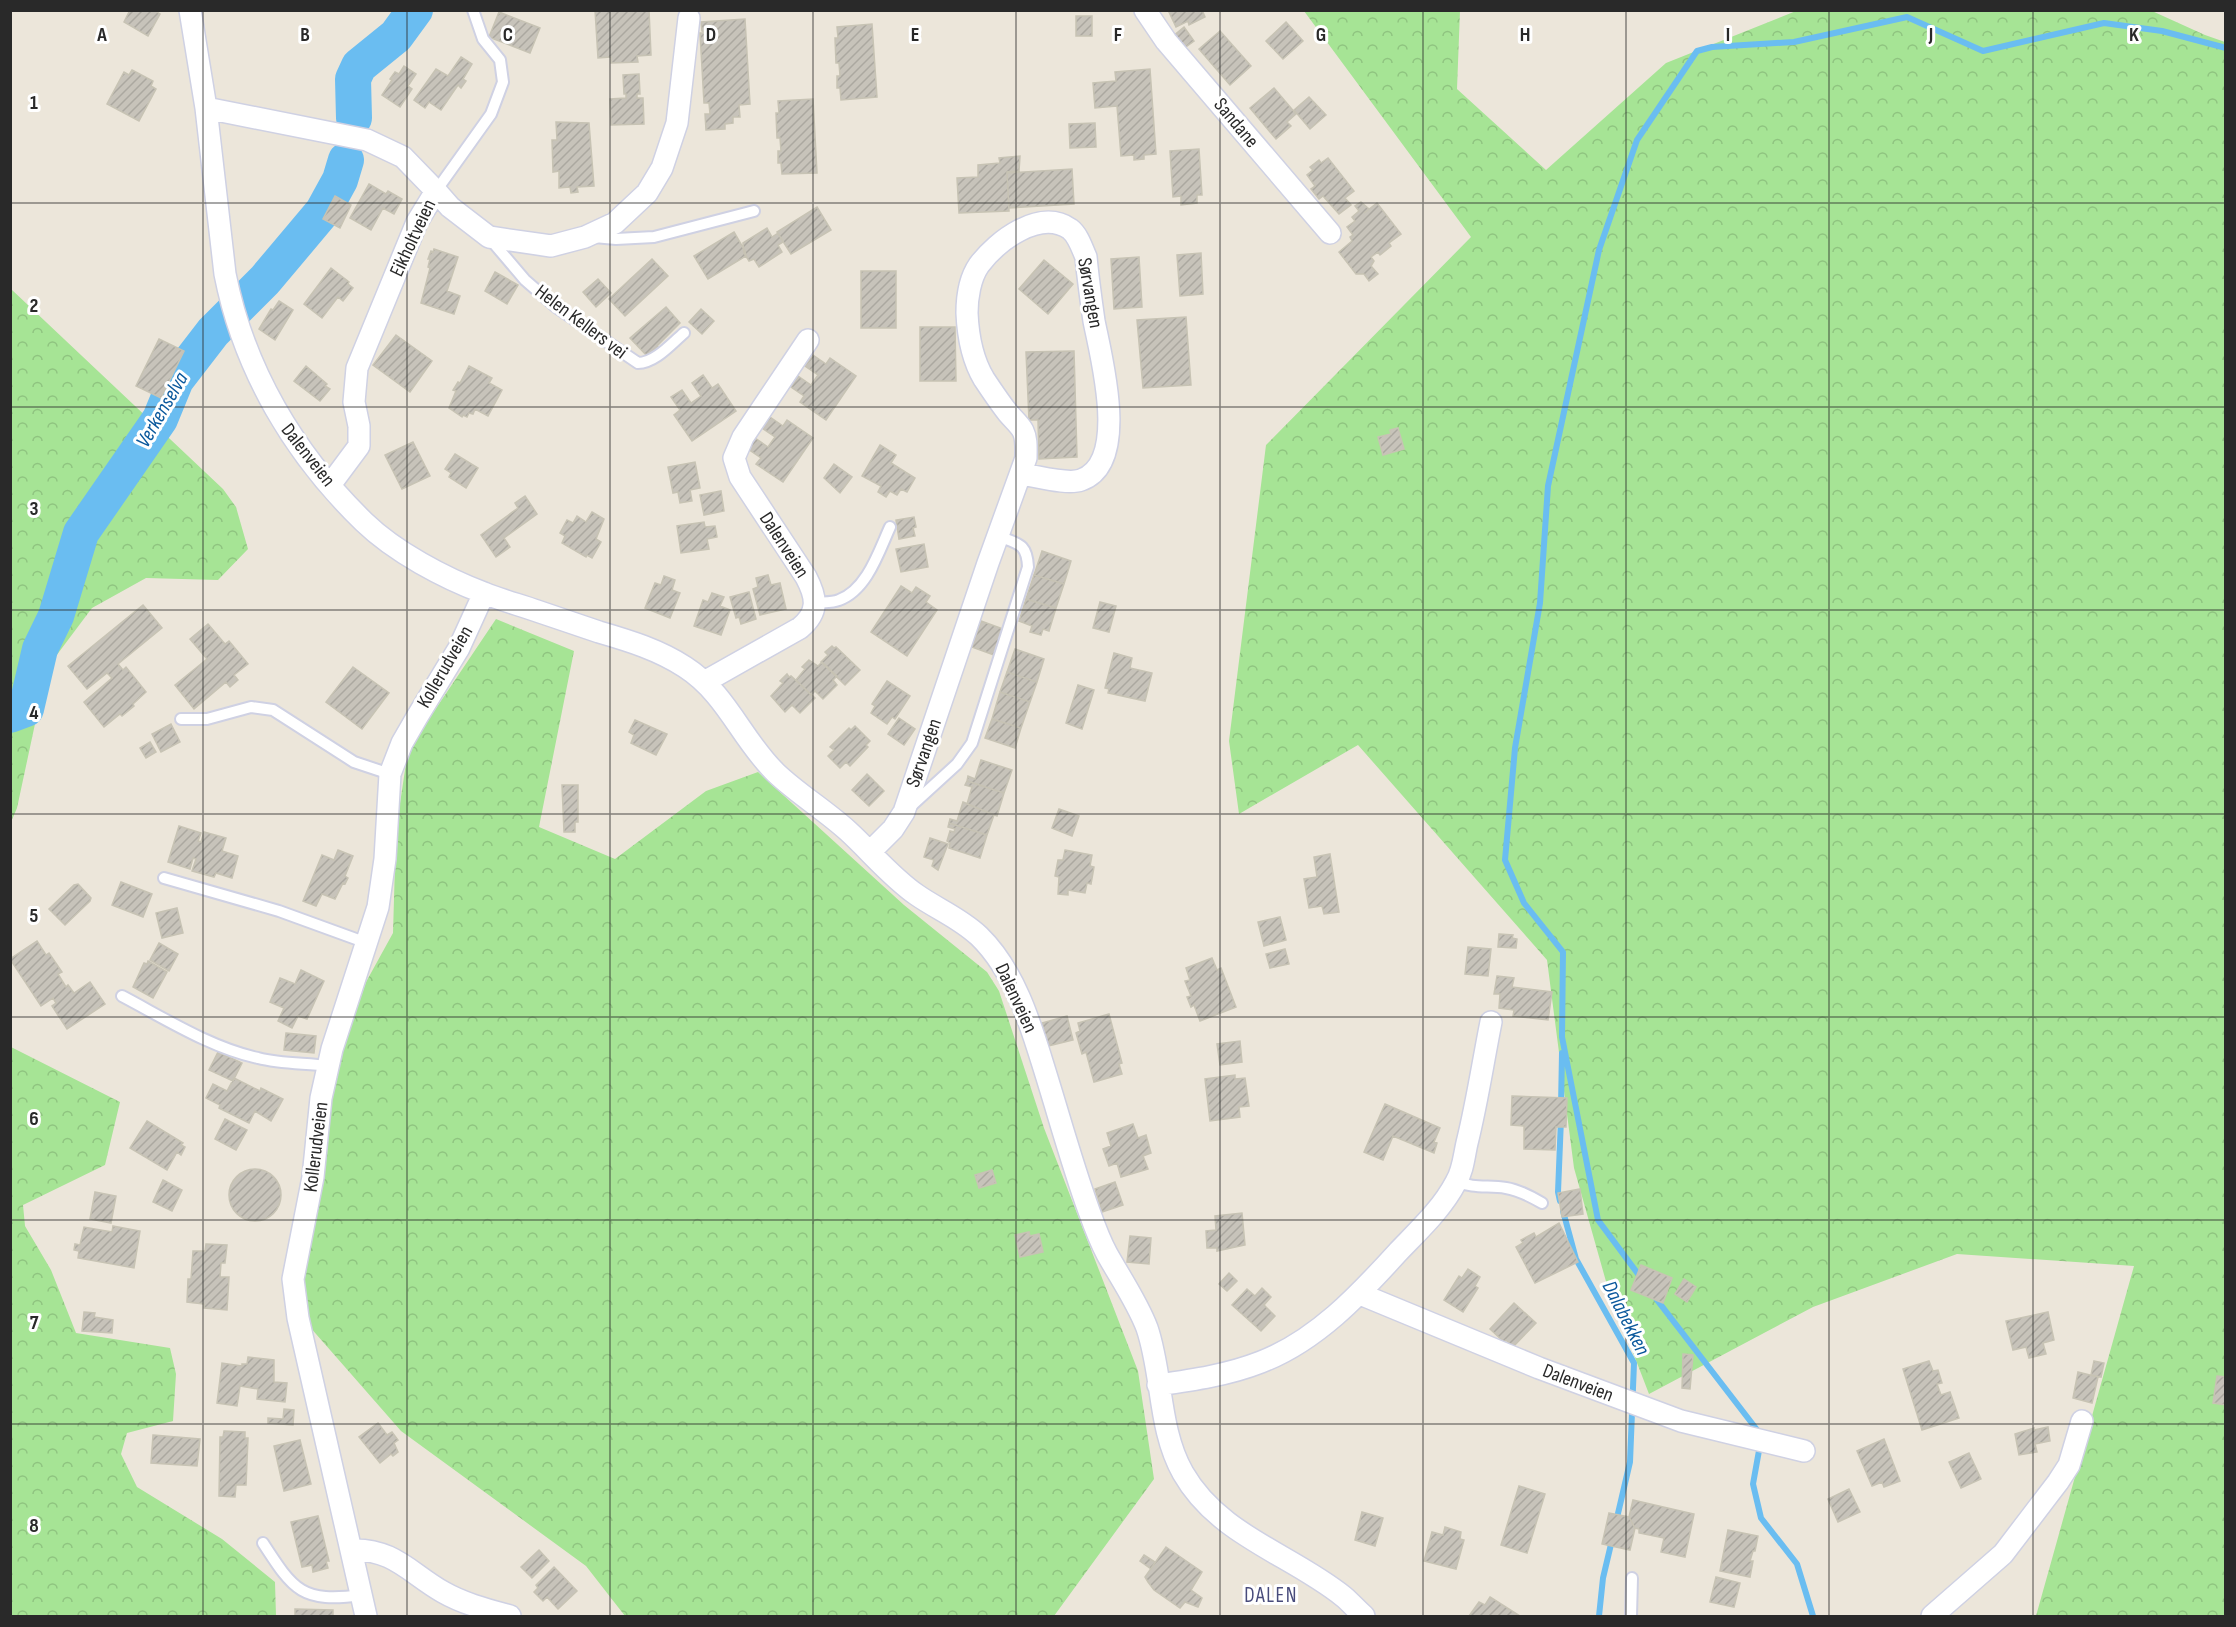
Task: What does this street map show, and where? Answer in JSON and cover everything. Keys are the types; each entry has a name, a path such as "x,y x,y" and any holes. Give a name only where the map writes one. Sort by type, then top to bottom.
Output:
{"street":[{"name":"Dalenveien","path":"190,10 206,108 230,298 246,351 270,403 293,438 330,485 366,525 414,559 484,593 634,642 672,659 706,681 772,770 846,829 915,894 961,922 991,949 1008,974 1034,1036 1088,1209 1105,1250 1133,1298 1147,1329 1168,1432 1177,1459 1194,1489 1233,1527 1342,1596 1364,1617"},
{"name":"Sandane","path":"1145,10 1166,41 1330,233"},
{"name":"Helen Kellers vei","path":"436,191 450,207 489,237 551,246 585,237 615,223 647,193 663,168 677,123 689,18"},
{"name":"Eikholtveien","path":"206,108 367,140 403,157 436,191 417,222 357,368 354,402 359,426 358,446 330,485"},
{"name":"Sørvangen","path":"870,852 894,829 904,812 1026,458 1023,431 983,377 972,353 967,311 971,281 979,266 997,246 1018,231 1035,224 1050,223 1070,229 1078,238 1086,257 1108,401 1106,442 1103,459 1098,468 1079,481 1021,474"},
{"name":"Dalenveien","path":"706,681 800,628 809,621 815,603 813,591 806,577 740,477 734,458 743,437 807,340"},
{"name":"Kollerudveien","path":"366,1617 298,1318 293,1285 294,1265 313,1177 321,1098 328,1066 344,1009 378,907 385,859 390,774 407,734 459,648 484,593"},
{"path":"1158,1385 1211,1377 1262,1362 1313,1333 1360,1294 1444,1201 1457,1181 1470,1130 1491,1022"},
{"name":"Dalenveien","path":"1360,1294 1539,1368 1681,1421 1804,1451"},
{"path":"1932,1617 2003,1554 2058,1482 2068,1464 2082,1421"},
{"path":"351,1550 364,1550 389,1556 460,1601 510,1617"}],"lane":[{"path":"436,191 491,114 503,82 500,60 483,39 473,10"},
{"path":"585,237 616,239 654,237 754,211"},
{"name":"Helen Kellers vei","path":"489,237 525,280 556,307 638,363 645,363 652,359 684,333"},
{"path":"815,603 839,600 857,589 871,568 890,527"},
{"path":"904,812 957,764 972,743 1028,567 1027,554 1020,544 998,536"},
{"path":"181,719 207,719 251,708 273,710 354,762 390,774"},
{"path":"164,878 294,916 367,943"},
{"path":"122,996 212,1042 240,1053 276,1061 328,1066"},
{"path":"1457,1181 1468,1186 1505,1188 1523,1192 1542,1203"},
{"path":"262,1543 281,1571 302,1591 314,1596 334,1599 362,1595"},
{"path":"1631,1617 1632,1578"}],"green space":[{"path":"1304,11 1460,11 1457,89 1546,170 1666,63 1796,11 2152,11 2225,42 2225,1616 2036,1616 2134,1266 1957,1254 1813,1307 1649,1394 1607,1285 1574,1168 1547,960 1358,745 1239,814 1229,741 1266,445 1471,237"},
{"path":"11,289 223,489 236,507 248,549 218,580 146,578 92,608 47,668 17,808 11,822"},
{"path":"496,619 574,651 539,827 615,859 706,791 758,772 904,905 987,972 999,991 1044,1128 1138,1371 1154,1479 1054,1616 625,1616 586,1566 401,1431 295,1310 337,1067 366,982 393,933 396,830 408,750"},
{"path":"11,1047 120,1102 105,1165 23,1205 25,1226 51,1270 76,1333 170,1348 176,1374 173,1421 127,1433 121,1454 137,1487 222,1539 275,1582 276,1616 11,1616"}],"building":[{"path":"130,10 154,10 160,14 148,36 124,22"},
{"path":"595,10 649,10 651,55 637,56 638,62 611,63 611,57 598,58"},
{"path":"1168,10 1202,10 1205,17 1189,25 1188,21 1176,27"},
{"path":"499,12 540,28 530,53 489,37"},
{"path":"1076,16 1092,16 1092,36 1076,36"},
{"path":"745,19 750,104 739,105 740,117 733,117 733,123 725,124 725,129 706,130 705,114 710,114 709,103 704,103 700,33 708,33 702,31 701,22"},
{"path":"1286,22 1303,41 1283,59 1266,41"},
{"path":"872,24 877,97 841,100 840,88 837,88 837,76 840,76 839,63 836,63 837,27"},
{"path":"1184,27 1194,41 1183,49 1173,36"},
{"path":"1220,31 1251,66 1230,85 1199,49"},
{"path":"461,57 472,64 463,79 466,81 461,88 458,85 441,110 429,102 425,108 414,100 436,69 448,76"},
{"path":"404,66 416,74 408,86 412,89 400,107 382,95 395,72 399,74"},
{"path":"1150,69 1156,154 1144,155 1144,159 1134,160 1134,155 1121,156 1117,106 1095,108 1093,83 1116,81 1115,72"},
{"path":"132,70 153,81 151,86 156,89 139,121 107,104 124,72 129,75"},
{"path":"639,74 640,94 637,94 637,98 643,98 644,124 611,125 610,99 626,98 623,75"},
{"path":"1274,88 1296,114 1287,122 1291,126 1276,139 1250,108"},
{"path":"1309,97 1326,115 1310,129 1294,110"},
{"path":"813,99 817,173 782,174 781,163 778,163 778,151 781,151 780,138 777,138 778,101"},
{"path":"556,122 589,123 594,186 577,187 578,192 571,193 570,187 559,188 559,171 553,172 552,140 557,140"},
{"path":"1095,123 1096,147 1070,148 1069,124"},
{"path":"1199,149 1202,195 1197,195 1197,203 1181,205 1181,196 1173,197 1170,151"},
{"path":"1020,156 1019,171 1007,172 1009,211 959,213 957,178 978,177 978,165 1000,163 999,158"},
{"path":"1328,158 1354,191 1345,198 1351,205 1339,214 1323,196 1319,199 1311,189 1315,186 1307,175 1313,170 1310,167 1319,160 1321,163"},
{"path":"1072,169 1074,204 1009,208 1007,173"},
{"path":"369,184 386,194 388,191 402,199 394,214 383,208 371,230 350,218"},
{"path":"335,196 351,205 340,228 323,219"},
{"path":"1361,202 1369,209 1364,213 1377,203 1401,234 1389,243 1391,246 1380,255 1378,252 1371,257 1374,261 1371,266 1378,274 1369,281 1364,274 1356,274 1339,252 1352,241 1350,237 1353,235 1347,227 1355,221 1352,217 1359,211 1355,206"},
{"path":"817,207 831,230 791,254 777,232"},
{"path":"767,228 772,237 778,233 783,242 778,245 782,252 759,267 754,259 749,261 744,253 743,243"},
{"path":"734,232 746,256 708,279 694,256"},
{"path":"434,249 458,257 447,291 460,296 454,314 421,303 430,268 428,267 430,259 428,259"},
{"path":"1201,253 1203,294 1180,296 1177,255"},
{"path":"1139,257 1142,307 1114,309 1111,259"},
{"path":"652,259 668,276 625,316 609,299"},
{"path":"1044,260 1073,284 1048,314 1019,289"},
{"path":"331,268 353,288 343,301 338,297 322,318 304,304"},
{"path":"861,271 896,271 896,328 861,328"},
{"path":"495,272 518,285 507,304 485,291"},
{"path":"598,279 611,293 596,307 583,292"},
{"path":"279,301 293,310 275,340 259,329 271,309 273,310"},
{"path":"666,307 680,323 657,346 660,348 647,356 630,338"},
{"path":"701,309 714,321 702,334 689,322"},
{"path":"1186,317 1191,385 1143,388 1137,320"},
{"path":"920,327 955,327 956,381 920,381"},
{"path":"396,335 432,361 410,392 373,365"},
{"path":"159,339 184,351 161,398 136,386"},
{"path":"1074,351 1077,457 1039,459 1038,420 1029,420 1026,352"},
{"path":"813,355 826,364 830,358 856,376 826,420 800,402 804,396 791,387 798,376 811,385 818,375 805,366"},
{"path":"306,366 330,389 320,401 294,381"},
{"path":"469,366 492,378 489,383 502,390 488,416 475,409 473,414 469,413 467,417 463,415 462,417 449,408 456,391 453,390 458,382 460,383"},
{"path":"703,375 712,388 718,384 736,411 692,441 674,415 680,410 671,397 682,390 691,403 701,396 692,383"},
{"path":"770,417 783,426 787,420 813,438 783,482 756,464 761,458 748,449 755,438 768,447 775,437 762,428"},
{"path":"1398,428 1404,449 1383,455 1378,437 1391,434 1390,430"},
{"path":"413,442 430,476 402,489 385,455"},
{"path":"880,445 896,455 891,463 915,478 907,492 901,489 897,495 890,491 886,497 878,492 881,486 862,476"},
{"path":"455,454 478,468 466,488 449,477 451,473 445,469"},
{"path":"695,462 700,488 690,490 692,501 680,503 678,492 673,493 668,467"},
{"path":"834,464 852,477 840,493 824,478"},
{"path":"721,491 724,511 704,515 700,495"},
{"path":"525,496 537,514 504,538 510,547 496,557 481,535 518,508 515,503"},
{"path":"592,512 604,519 596,539 601,542 592,558 562,543 565,536 560,533 567,520 573,523 577,516 586,522"},
{"path":"914,517 915,536 899,539 896,520"},
{"path":"704,522 705,527 715,526 717,537 707,539 709,549 681,553 677,526"},
{"path":"924,544 928,567 901,572 896,549"},
{"path":"1042,551 1071,561 1064,584 1034,575"},
{"path":"768,575 771,585 780,583 786,609 760,615 753,589 758,587 756,578"},
{"path":"1034,575 1064,584 1056,608 1026,599"},
{"path":"664,576 675,580 672,590 680,593 670,618 645,608 655,583 661,585"},
{"path":"901,586 912,593 916,587 930,596 926,602 937,610 907,656 871,632"},
{"path":"749,592 756,619 741,624 739,617 736,618 730,597"},
{"path":"712,593 724,597 720,606 730,610 721,635 694,626 703,600 708,602"},
{"path":"1026,599 1056,608 1049,631 1043,629 1041,635 1030,632 1032,626 1019,621"},
{"path":"1100,602 1116,606 1109,632 1093,628"},
{"path":"143,605 162,628 118,664 123,670 126,667 146,692 122,716 120,714 104,727 84,702 112,678 107,673 87,689 68,666"},
{"path":"981,621 1003,629 994,655 972,647"},
{"path":"208,624 225,644 229,641 248,664 234,675 238,680 230,687 226,682 194,709 175,685 207,659 190,639"},
{"path":"832,646 836,647 860,670 845,685 821,662 828,655 825,652"},
{"path":"1015,649 1044,659 1037,682 1007,672"},
{"path":"1114,653 1132,658 1130,668 1152,673 1145,701 1108,693 1109,689 1105,688"},
{"path":"809,660 818,666 822,662 837,676 833,680 837,685 823,699 815,691 811,695 796,680 805,669 802,667"},
{"path":"353,667 389,693 362,729 326,702"},
{"path":"1007,672 1037,682 1030,702 1000,692"},
{"path":"787,674 815,698 800,713 792,705 785,712 771,696 783,683 780,681"},
{"path":"887,681 910,696 895,719 892,717 887,724 871,713 875,706 872,704"},
{"path":"1078,685 1094,690 1082,729 1066,723"},
{"path":"1000,692 1030,702 1021,728 992,719"},
{"path":"899,718 915,729 904,745 888,734"},
{"path":"992,719 1021,728 1015,748 985,738"},
{"path":"635,720 667,734 656,755 631,743 634,735 629,732"},
{"path":"171,724 180,742 161,752 152,734"},
{"path":"855,726 870,741 866,745 868,747 850,766 846,762 840,768 828,756 834,750 830,747 849,728 851,730"},
{"path":"150,742 156,752 146,758 140,748"},
{"path":"981,760 1012,770 1004,793 967,781 968,776 975,779"},
{"path":"867,774 884,791 869,806 852,790"},
{"path":"967,781 1004,793 997,816 967,804 972,787 965,785"},
{"path":"562,785 578,785 578,822 575,822 575,832 564,832"},
{"path":"963,802 994,815 987,835 949,823 950,819 957,821"},
{"path":"1059,809 1079,816 1072,836 1052,828"},
{"path":"949,823 987,835 980,858 949,848 950,843 947,841 950,831 954,832 955,829 948,827"},
{"path":"179,826 201,833 198,841 201,842 204,832 226,838 222,851 238,856 232,878 216,873 214,877 192,871 196,859 193,858 190,869 168,862"},
{"path":"930,838 948,844 938,870 932,866 934,860 924,857"},
{"path":"338,850 353,856 345,876 348,878 335,899 322,894 316,906 303,901 322,855 334,860"},
{"path":"1065,850 1092,855 1090,866 1094,867 1091,884 1087,883 1085,893 1068,890 1068,895 1058,894 1059,877 1055,876 1058,860 1063,860"},
{"path":"1330,854 1339,912 1324,914 1322,906 1309,908 1304,879 1317,877 1314,857"},
{"path":"121,882 152,894 143,917 112,905"},
{"path":"78,884 91,898 65,925 49,909 74,885"},
{"path":"177,908 183,933 162,938 156,913"},
{"path":"1280,917 1286,940 1264,946 1258,922"},
{"path":"1499,934 1513,935 1512,938 1517,939 1516,948 1498,947"},
{"path":"37,941 46,955 49,953 62,972 58,974 66,987 68,985 74,993 90,982 105,1004 67,1029 52,1006 56,1003 53,998 41,1006 10,959"},
{"path":"159,943 178,954 169,971 150,960"},
{"path":"1468,947 1491,949 1488,976 1465,974"},
{"path":"1285,949 1289,964 1270,968 1266,954"},
{"path":"1212,958 1217,970 1221,968 1236,1007 1200,1021 1194,1005 1191,1007 1187,997 1191,996 1185,981 1190,980 1186,968"},
{"path":"148,961 167,972 153,998 133,987 144,963 147,964"},
{"path":"301,970 324,981 307,1019 298,1016 292,1028 278,1021 284,1008 270,1002 280,978 295,984"},
{"path":"1497,976 1514,978 1512,987 1552,992 1548,1020 1513,1016 1514,1010 1499,1008 1500,994 1494,994"},
{"path":"1109,1014 1122,1063 1119,1064 1122,1074 1094,1082 1086,1052 1082,1054 1076,1033 1080,1031 1078,1023"},
{"path":"1067,1016 1073,1040 1048,1046 1042,1023"},
{"path":"286,1033 316,1036 314,1053 284,1050"},
{"path":"1240,1041 1242,1062 1220,1065 1217,1044"},
{"path":"218,1052 242,1063 233,1081 209,1070"},
{"path":"1235,1075 1235,1079 1245,1078 1249,1106 1239,1107 1240,1117 1210,1121 1205,1079"},
{"path":"234,1078 283,1099 271,1121 255,1111 249,1123 219,1108 220,1105 206,1098 213,1084 227,1091"},
{"path":"1512,1096 1567,1098 1566,1127 1556,1127 1555,1150 1524,1149 1524,1126 1511,1125"},
{"path":"1385,1104 1440,1128 1434,1142 1437,1143 1434,1153 1393,1136 1383,1160 1364,1152"},
{"path":"225,1119 247,1130 236,1150 215,1139"},
{"path":"147,1121 183,1143 181,1145 185,1147 181,1155 177,1152 167,1170 130,1148"},
{"path":"1133,1124 1138,1138 1146,1135 1151,1153 1143,1156 1148,1169 1121,1177 1117,1163 1109,1166 1103,1149 1111,1146 1107,1133"},
{"path":"250,1169 260,1169 274,1176 281,1195 274,1214 260,1221 250,1221 240,1217 233,1210 229,1200 229,1190 233,1180 240,1173"},
{"path":"992,1170 996,1183 979,1188 975,1175"},
{"path":"163,1180 182,1190 172,1211 153,1202"},
{"path":"1115,1182 1123,1205 1102,1212 1095,1189"},
{"path":"1580,1189 1583,1214 1562,1217 1558,1193"},
{"path":"95,1192 116,1196 111,1223 90,1219"},
{"path":"1242,1213 1245,1245 1217,1251 1217,1248 1207,1248 1206,1231 1216,1230 1215,1216"},
{"path":"1559,1223 1578,1262 1535,1283 1516,1247 1523,1243 1521,1240 1534,1233 1536,1237"},
{"path":"113,1226 140,1231 134,1268 78,1258 79,1251 74,1250 75,1244 80,1245 84,1227 112,1232"},
{"path":"1029,1232 1030,1236 1039,1234 1043,1252 1020,1257 1015,1235"},
{"path":"1130,1236 1151,1238 1149,1264 1127,1262"},
{"path":"206,1244 227,1245 225,1263 221,1263 220,1277 229,1277 227,1310 204,1308 204,1304 187,1302 193,1251 205,1251"},
{"path":"1641,1265 1672,1278 1663,1303 1631,1290"},
{"path":"1468,1269 1480,1277 1475,1286 1478,1288 1463,1312 1444,1300 1459,1276 1462,1278"},
{"path":"1229,1273 1237,1281 1227,1291 1219,1284"},
{"path":"1684,1279 1696,1287 1687,1302 1675,1294"},
{"path":"1262,1288 1271,1297 1264,1305 1275,1316 1261,1331 1232,1305 1247,1289 1255,1296"},
{"path":"1514,1303 1536,1323 1513,1347 1490,1329"},
{"path":"84,1312 95,1313 94,1317 113,1320 112,1333 82,1331"},
{"path":"2048,1312 2054,1340 2043,1343 2046,1354 2029,1358 2026,1347 2013,1350 2006,1321"},
{"path":"1683,1354 1693,1355 1690,1389 1682,1388"},
{"path":"248,1357 274,1360 274,1382 287,1383 285,1402 257,1399 258,1389 240,1386 237,1406 217,1403 222,1363 242,1366 242,1364 247,1364"},
{"path":"1929,1361 1933,1371 1938,1370 1942,1383 1937,1384 1941,1395 1950,1392 1959,1418 1922,1430 1903,1369"},
{"path":"2094,1361 2104,1363 2101,1377 2091,1375"},
{"path":"2078,1372 2098,1377 2092,1403 2073,1398"},
{"path":"2217,1376 2226,1377 2226,1405 2213,1403"},
{"path":"284,1409 294,1410 293,1425 268,1423 268,1418 283,1419"},
{"path":"378,1423 387,1435 392,1432 398,1440 394,1443 398,1452 393,1456 391,1454 380,1463 359,1437"},
{"path":"2048,1427 2050,1441 2035,1444 2037,1452 2019,1455 2015,1434 2034,1428 2034,1430"},
{"path":"224,1431 245,1432 245,1438 248,1438 246,1485 236,1485 235,1497 219,1496 220,1437 223,1437"},
{"path":"153,1435 200,1439 197,1466 151,1463"},
{"path":"1884,1439 1900,1481 1884,1487 1882,1482 1872,1486 1857,1451"},
{"path":"300,1440 311,1484 284,1491 274,1446"},
{"path":"1969,1453 1981,1479 1961,1488 1949,1462"},
{"path":"1519,1486 1545,1494 1527,1553 1501,1545"},
{"path":"1849,1489 1860,1512 1838,1522 1828,1499"},
{"path":"1633,1500 1694,1514 1685,1557 1661,1552 1664,1538 1639,1533 1639,1529 1635,1528 1629,1517"},
{"path":"1362,1512 1383,1518 1375,1546 1355,1540"},
{"path":"1609,1513 1629,1517 1635,1528 1630,1550 1602,1544"},
{"path":"318,1516 329,1561 326,1561 328,1568 313,1572 312,1565 302,1567 291,1522"},
{"path":"1445,1527 1461,1532 1460,1539 1464,1540 1456,1569 1424,1561 1432,1532 1443,1535"},
{"path":"1728,1530 1758,1536 1750,1561 1753,1561 1750,1577 1720,1571"},
{"path":"1166,1547 1202,1572 1191,1590 1202,1598 1198,1607 1185,1602 1180,1608 1154,1590 1145,1577"},
{"path":"539,1550 549,1561 532,1578 521,1567"},
{"path":"1144,1555 1155,1562 1151,1569 1140,1561"},
{"path":"554,1567 577,1591 558,1609 547,1597 543,1601 534,1592 538,1588 536,1585"},
{"path":"1716,1577 1740,1583 1734,1607 1710,1602"},
{"path":"1490,1597 1520,1616 1469,1616 1479,1602 1485,1605"},
{"path":"295,1609 333,1610 333,1616 295,1616"}],"waterway":[{"name":"Verkenselva","path":"354,118 353,79 359,66 396,36 415,10"},
{"path":"1641,1278 1598,1220 1562,1037 1563,952 1524,903 1505,860 1515,748 1540,603 1548,486 1599,250 1637,140 1697,51 1712,47 1794,42 1907,17 1983,51 2104,23 2162,31 2226,48"},
{"name":"Verkenselva","path":"10,715 26,709 40,649 56,616 81,533 160,419 176,380 213,332 265,280 323,211 340,180 346,160"},
{"name":"Dalabekken","path":"1561,1106 1562,1053"},
{"name":"Dalabekken","path":"1560,1201 1558,1192 1561,1119"},
{"name":"Dalabekken","path":"1563,1211 1576,1259 1634,1363 1630,1462 1616,1522"},
{"path":"1654,1296 1761,1435"},
{"path":"1760,1445 1753,1484 1761,1518 1797,1564 1813,1616"},
{"name":"Dalabekken","path":"1599,1616 1603,1578 1612,1540"}],"district":[{"name":"DALEN","path":"1271,1595"}]}
